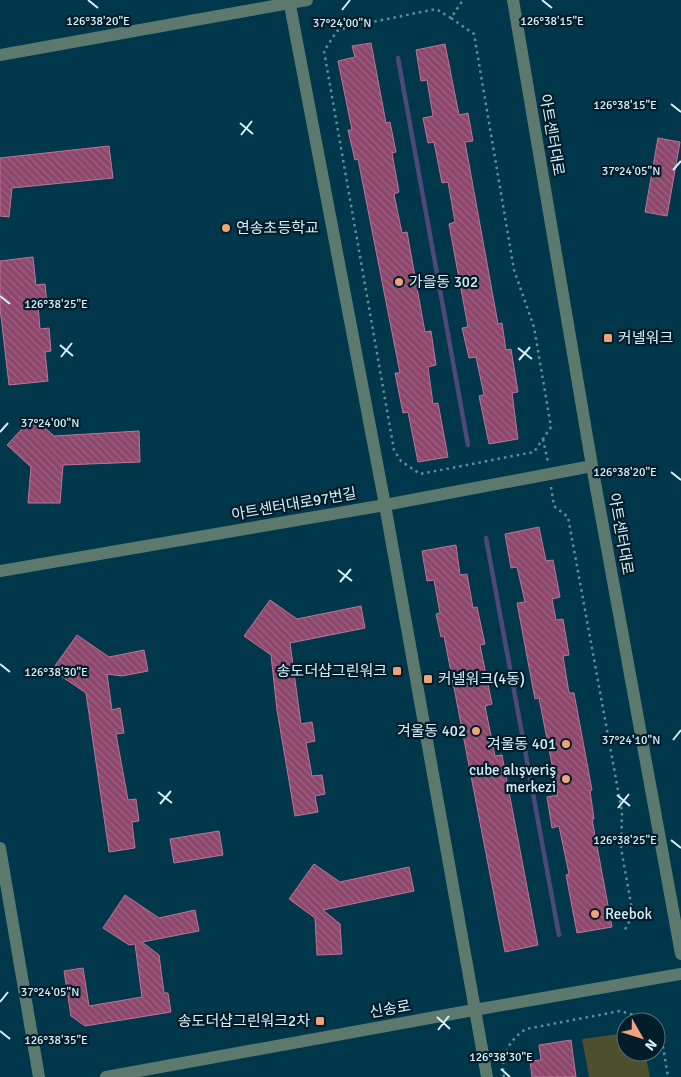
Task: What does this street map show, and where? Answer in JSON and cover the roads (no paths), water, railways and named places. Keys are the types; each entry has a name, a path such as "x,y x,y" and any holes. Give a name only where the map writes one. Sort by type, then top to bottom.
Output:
{"street":[{"path":"0,55 289,1 307,0"},
{"name":"아트센터대로","path":"513,0 592,466 681,954"},
{"path":"289,1 385,505 487,1077"},
{"name":"아트센터대로97번길","path":"0,571 385,505 592,466"},
{"path":"0,848 39,1077"},
{"name":"신송로","path":"106,1077 681,974"}],"waterway":[{"path":"398,58 468,445"},
{"path":"486,538 559,935"}],"place":[{"name":"연송초등학교","path":"226,228"},
{"name":"가을동 302","path":"399,282"},
{"name":"커넬워크","path":"608,338"},
{"name":"송도더샵그린워크","path":"397,671"},
{"name":"커넬워크(4동)","path":"428,679"},
{"name":"겨울동 402","path":"476,731"},
{"name":"겨울동 401","path":"566,744"},
{"name":"cube alışveriş merkezi","path":"566,779"},
{"name":"Reebok","path":"595,914"},
{"name":"송도더샵그린워크2차","path":"320,1021"}]}
